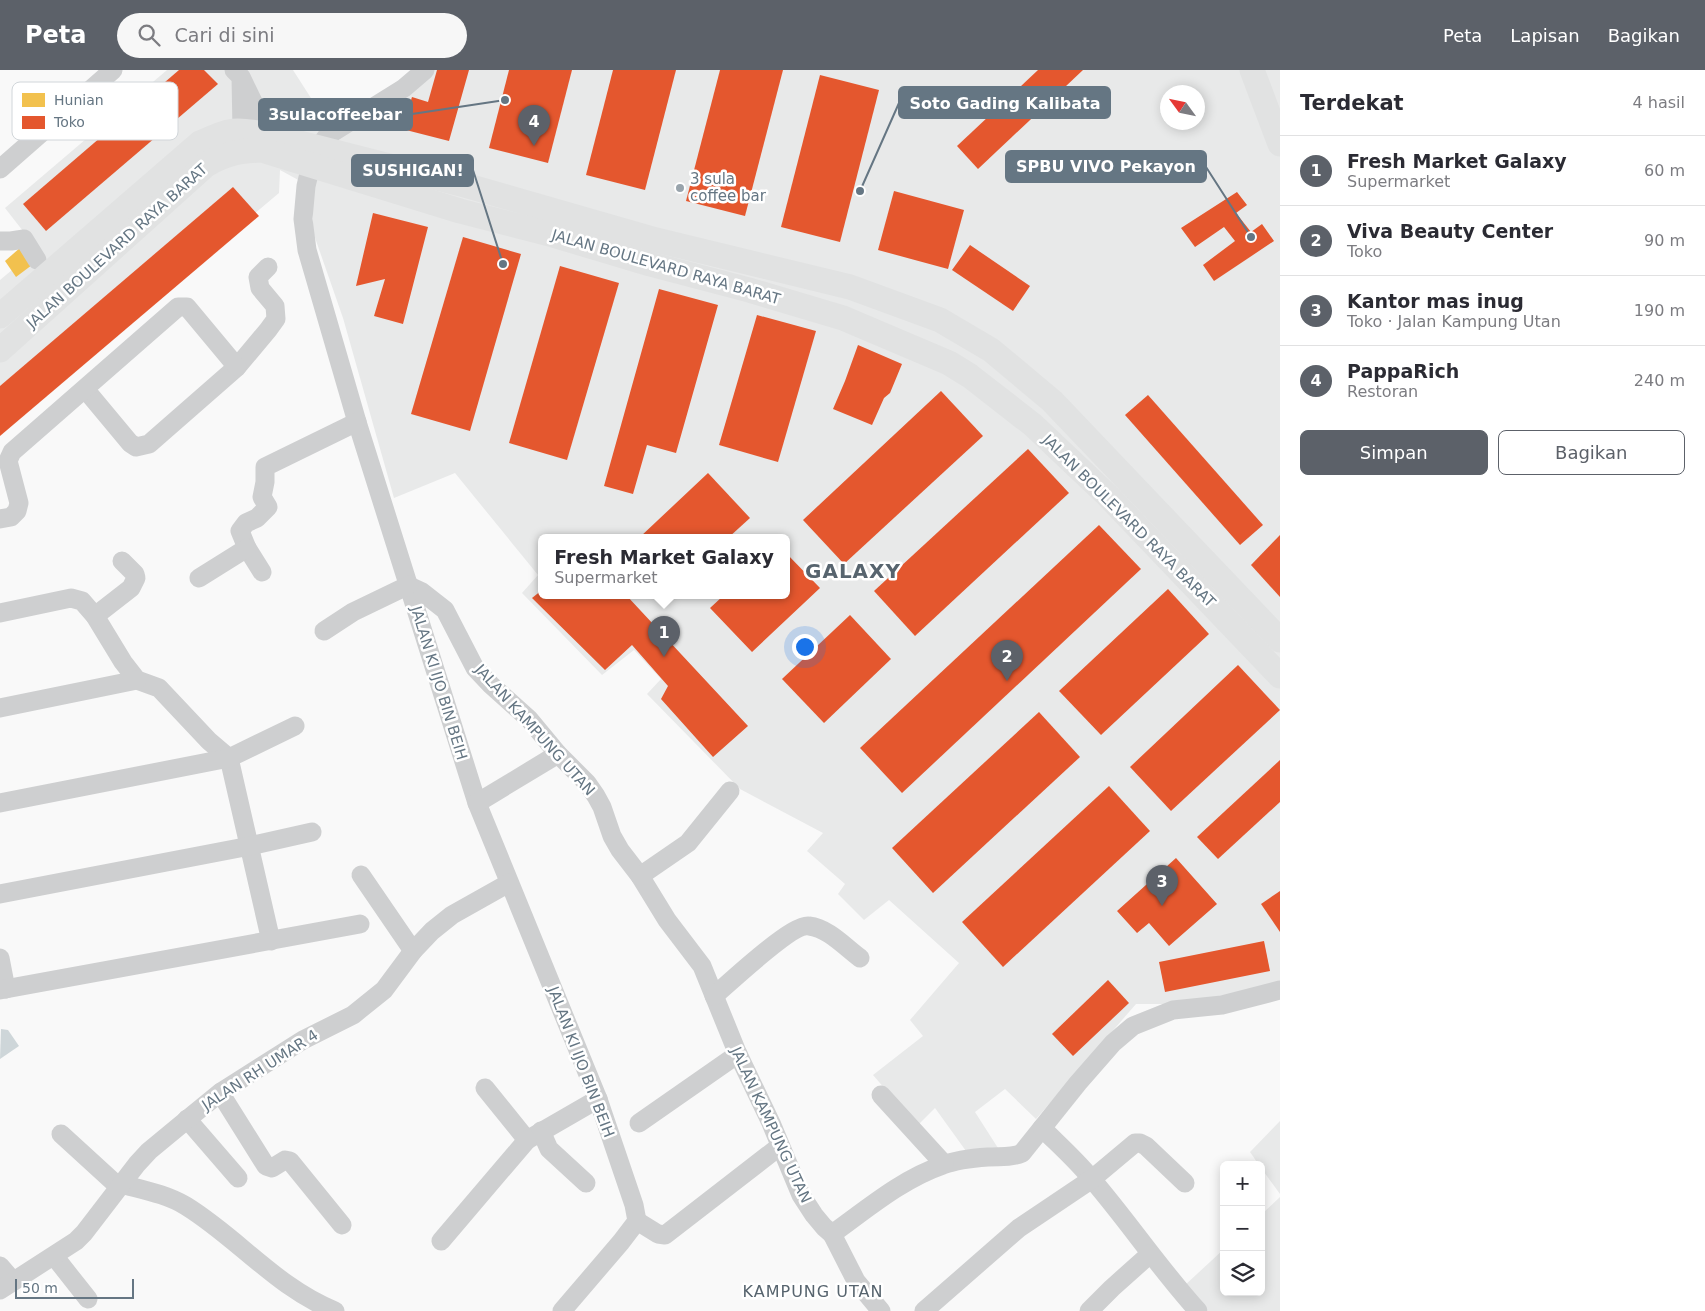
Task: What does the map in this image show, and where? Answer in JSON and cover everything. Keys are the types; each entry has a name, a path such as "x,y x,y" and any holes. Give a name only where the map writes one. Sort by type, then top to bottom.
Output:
{"main road":[{"path":"1252,70 1266,112 1280,144"},
{"name":"JALAN BOULEVARD RAYA BARAT","path":"0,350 85,259 200,143 222,133 242,130 277,146 401,181 553,235 843,318 948,364 970,376 1033,425 1108,496 1280,676"},
{"name":"JALAN BOULEVARD RAYA BARAT","path":"0,316 85,259 218,157 238,151 277,146"},
{"name":"JALAN BOULEVARD RAYA BARAT","path":"401,181 560,211 656,240 850,287 940,320 991,350 1052,401 1280,640"},
{"path":"650,264 656,240"}],"street":[{"path":"99,82 113,70"},
{"name":"JALAN KI IJO BIN BEIH","path":"425,70 404,88 327,136 314,152 306,186 303,219 307,250 357,422 477,803 598,1099 634,1205 636,1221"},
{"path":"238,74 242,130"},
{"path":"238,74 277,146"},
{"path":"0,169 33,140"},
{"path":"0,257 4,239 24,239 37,260"},
{"path":"85,389 130,443 136,447 149,444 237,367 276,319 275,306 258,283 260,274 268,267"},
{"path":"0,519 11,517 15,514 19,503 8,461 12,452 178,307 187,307 237,367"},
{"path":"262,572 247,548 240,531 246,523 257,518 268,507 262,497 265,467 357,422"},
{"path":"199,578 247,548"},
{"path":"95,616 131,588 134,583 135,574 122,561"},
{"path":"324,631 354,612 409,585"},
{"name":"JALAN KAMPUNG UTAN","path":"409,585 422,592 445,610 475,668 529,719 558,754 587,783 596,796 612,836 620,850 640,876 667,920 702,966 738,1054 801,1195 814,1215 832,1234 856,1281 881,1311"},
{"path":"0,613 71,598 82,601 95,616 123,662 137,680"},
{"path":"0,708 137,680 159,688 209,741 229,758 271,941"},
{"path":"0,803 229,758 295,726"},
{"path":"477,803 558,754"},
{"path":"640,876 688,843 730,790"},
{"path":"0,894 250,846 312,832"},
{"path":"361,875 413,950"},
{"name":"JALAN RH UMAR 4","path":"6,1286 76,1241 149,1151 187,1119 221,1092 303,1040 353,1015 384,990 413,950 432,931 452,915 509,883"},
{"path":"0,958 3,989 360,924"},
{"path":"714,996 772,947 799,928 807,925 821,929 860,958"},
{"path":"832,1234 903,1184 944,1164 1022,1153 1078,1083 1113,1043 1132,1026 1173,1010 1222,1004 1280,990"},
{"path":"639,1123 738,1054"},
{"path":"485,1088 586,1183"},
{"path":"221,1092 266,1166 272,1168 285,1160 290,1161 342,1225"},
{"path":"881,1094 944,1164"},
{"path":"441,1241 534,1136 598,1099"},
{"path":"187,1119 238,1178"},
{"path":"1042,1128 1066,1149 1092,1179 1150,1254 1198,1311"},
{"path":"61,1134 120,1185 165,1195 185,1205 225,1234 297,1292 335,1311"},
{"path":"924,1311 1020,1228 1092,1179 1135,1143 1146,1146 1185,1183"},
{"path":"562,1311 621,1242 636,1221 658,1234 665,1235 780,1146"},
{"path":"1089,1311 1150,1254"},
{"path":"54,1256 88,1299"},
{"path":"0,1266 6,1286"}],"shaded area":[{"path":"167,70 293,70 318,109 312,125 342,135 427,70 1280,70 1280,985 1176,1004 1136,1004 1036,1119 1005,1089 975,1112 998,1148 966,1151 935,1108 917,1126 873,1075 923,1036 910,1020 959,963 889,900 864,920 838,894 845,884 807,851 823,833 740,789 647,694 661,679 634,650 602,675 522,593 538,575 455,473 394,498 343,318 313,232 313,188 280,170 279,193 0,426 0,280 37,249 5,208 85,140 178,140 178,82 153,82"},
{"path":"1,1029 8,1030 19,1046 0,1059"},
{"path":"1280,1121 1280,1194 1265,1173 1265,1161 1256,1161 1250,1152"},
{"path":"1280,1197 1280,1311 1208,1311 1184,1286 1220,1253 1220,1296 1265,1296 1265,1211"}],"building: Hunian":[{"path":"21,247 32,265 16,277 5,261"}],"building: Toko":[{"path":"179,70 204,70 218,84 178,118 178,82 165,82"},
{"path":"437,70 469,70 449,141 402,129 412,97 428,102"},
{"path":"509,70 572,70 548,163 489,148"},
{"path":"613,70 676,70 645,190 586,175"},
{"path":"720,70 783,70 745,216 686,201"},
{"path":"1038,70 1083,70 978,169 957,146"},
{"path":"820,75 879,90 840,242 781,227"},
{"path":"98,140 152,140 46,231 23,204"},
{"path":"233,187 259,216 0,436 0,386"},
{"path":"894,191 964,210 948,269 878,250"},
{"path":"1237,192 1247,205 1236,213 1251,232 1262,224 1274,241 1214,281 1203,265 1235,241 1224,227 1195,247 1181,228"},
{"path":"373,213 428,227 403,324 374,316 385,279 356,286"},
{"path":"463,237 521,254 470,431 411,414"},
{"path":"970,245 1030,286 1013,311 952,270"},
{"path":"560,266 619,283 567,460 509,443"},
{"path":"659,289 718,305 676,453 647,445 633,494 604,486"},
{"path":"757,315 816,331 778,462 719,445"},
{"path":"858,345 902,364 890,393 884,398 872,425 833,409"},
{"path":"941,391 983,436 844,564 803,520"},
{"path":"1148,395 1263,525 1240,545 1125,415"},
{"path":"1028,449 1069,493 915,636 874,591"},
{"path":"708,473 750,518 732,534 643,534"},
{"path":"1099,525 1141,569 902,793 860,748"},
{"path":"1280,535 1280,597 1251,565"},
{"path":"790,557 820,588 752,652 710,608 720,599 790,599"},
{"path":"1168,589 1209,634 1101,735 1059,691"},
{"path":"538,593 538,599 630,599 748,726 713,757 661,699 668,686 632,645 605,670 532,598"},
{"path":"850,615 891,659 824,723 782,679"},
{"path":"1238,665 1280,710 1171,811 1130,767"},
{"path":"1039,712 1080,757 933,893 892,848"},
{"path":"1280,760 1280,802 1218,859 1197,837"},
{"path":"1109,786 1150,831 1003,967 962,922"},
{"path":"1176,858 1217,904 1169,946 1149,923 1137,933 1117,911"},
{"path":"1280,891 1280,932 1261,904"},
{"path":"1264,941 1270,971 1165,992 1159,962"},
{"path":"1108,980 1129,1003 1073,1056 1052,1034"}],"place":[{"name":"3sulacoffeebar","path":"505,100"},
{"name":"PappaRich","path":"534,146"},
{"name":"3 sula coffee bar","path":"680,188"},
{"name":"Soto Gading Kalibata","path":"860,191"},
{"name":"SPBU VIVO Pekayon","path":"1251,237"},
{"name":"SUSHIGAN!","path":"503,264"},
{"name":"Fresh Market Galaxy","path":"664,657"},
{"name":"Viva Beauty Center","path":"1007,681"},
{"name":"Kantor mas inug","path":"1162,906"}],"district":[{"name":"GALAXY","path":"853,571"},
{"name":"KAMPUNG UTAN","path":"813,1291"}]}
